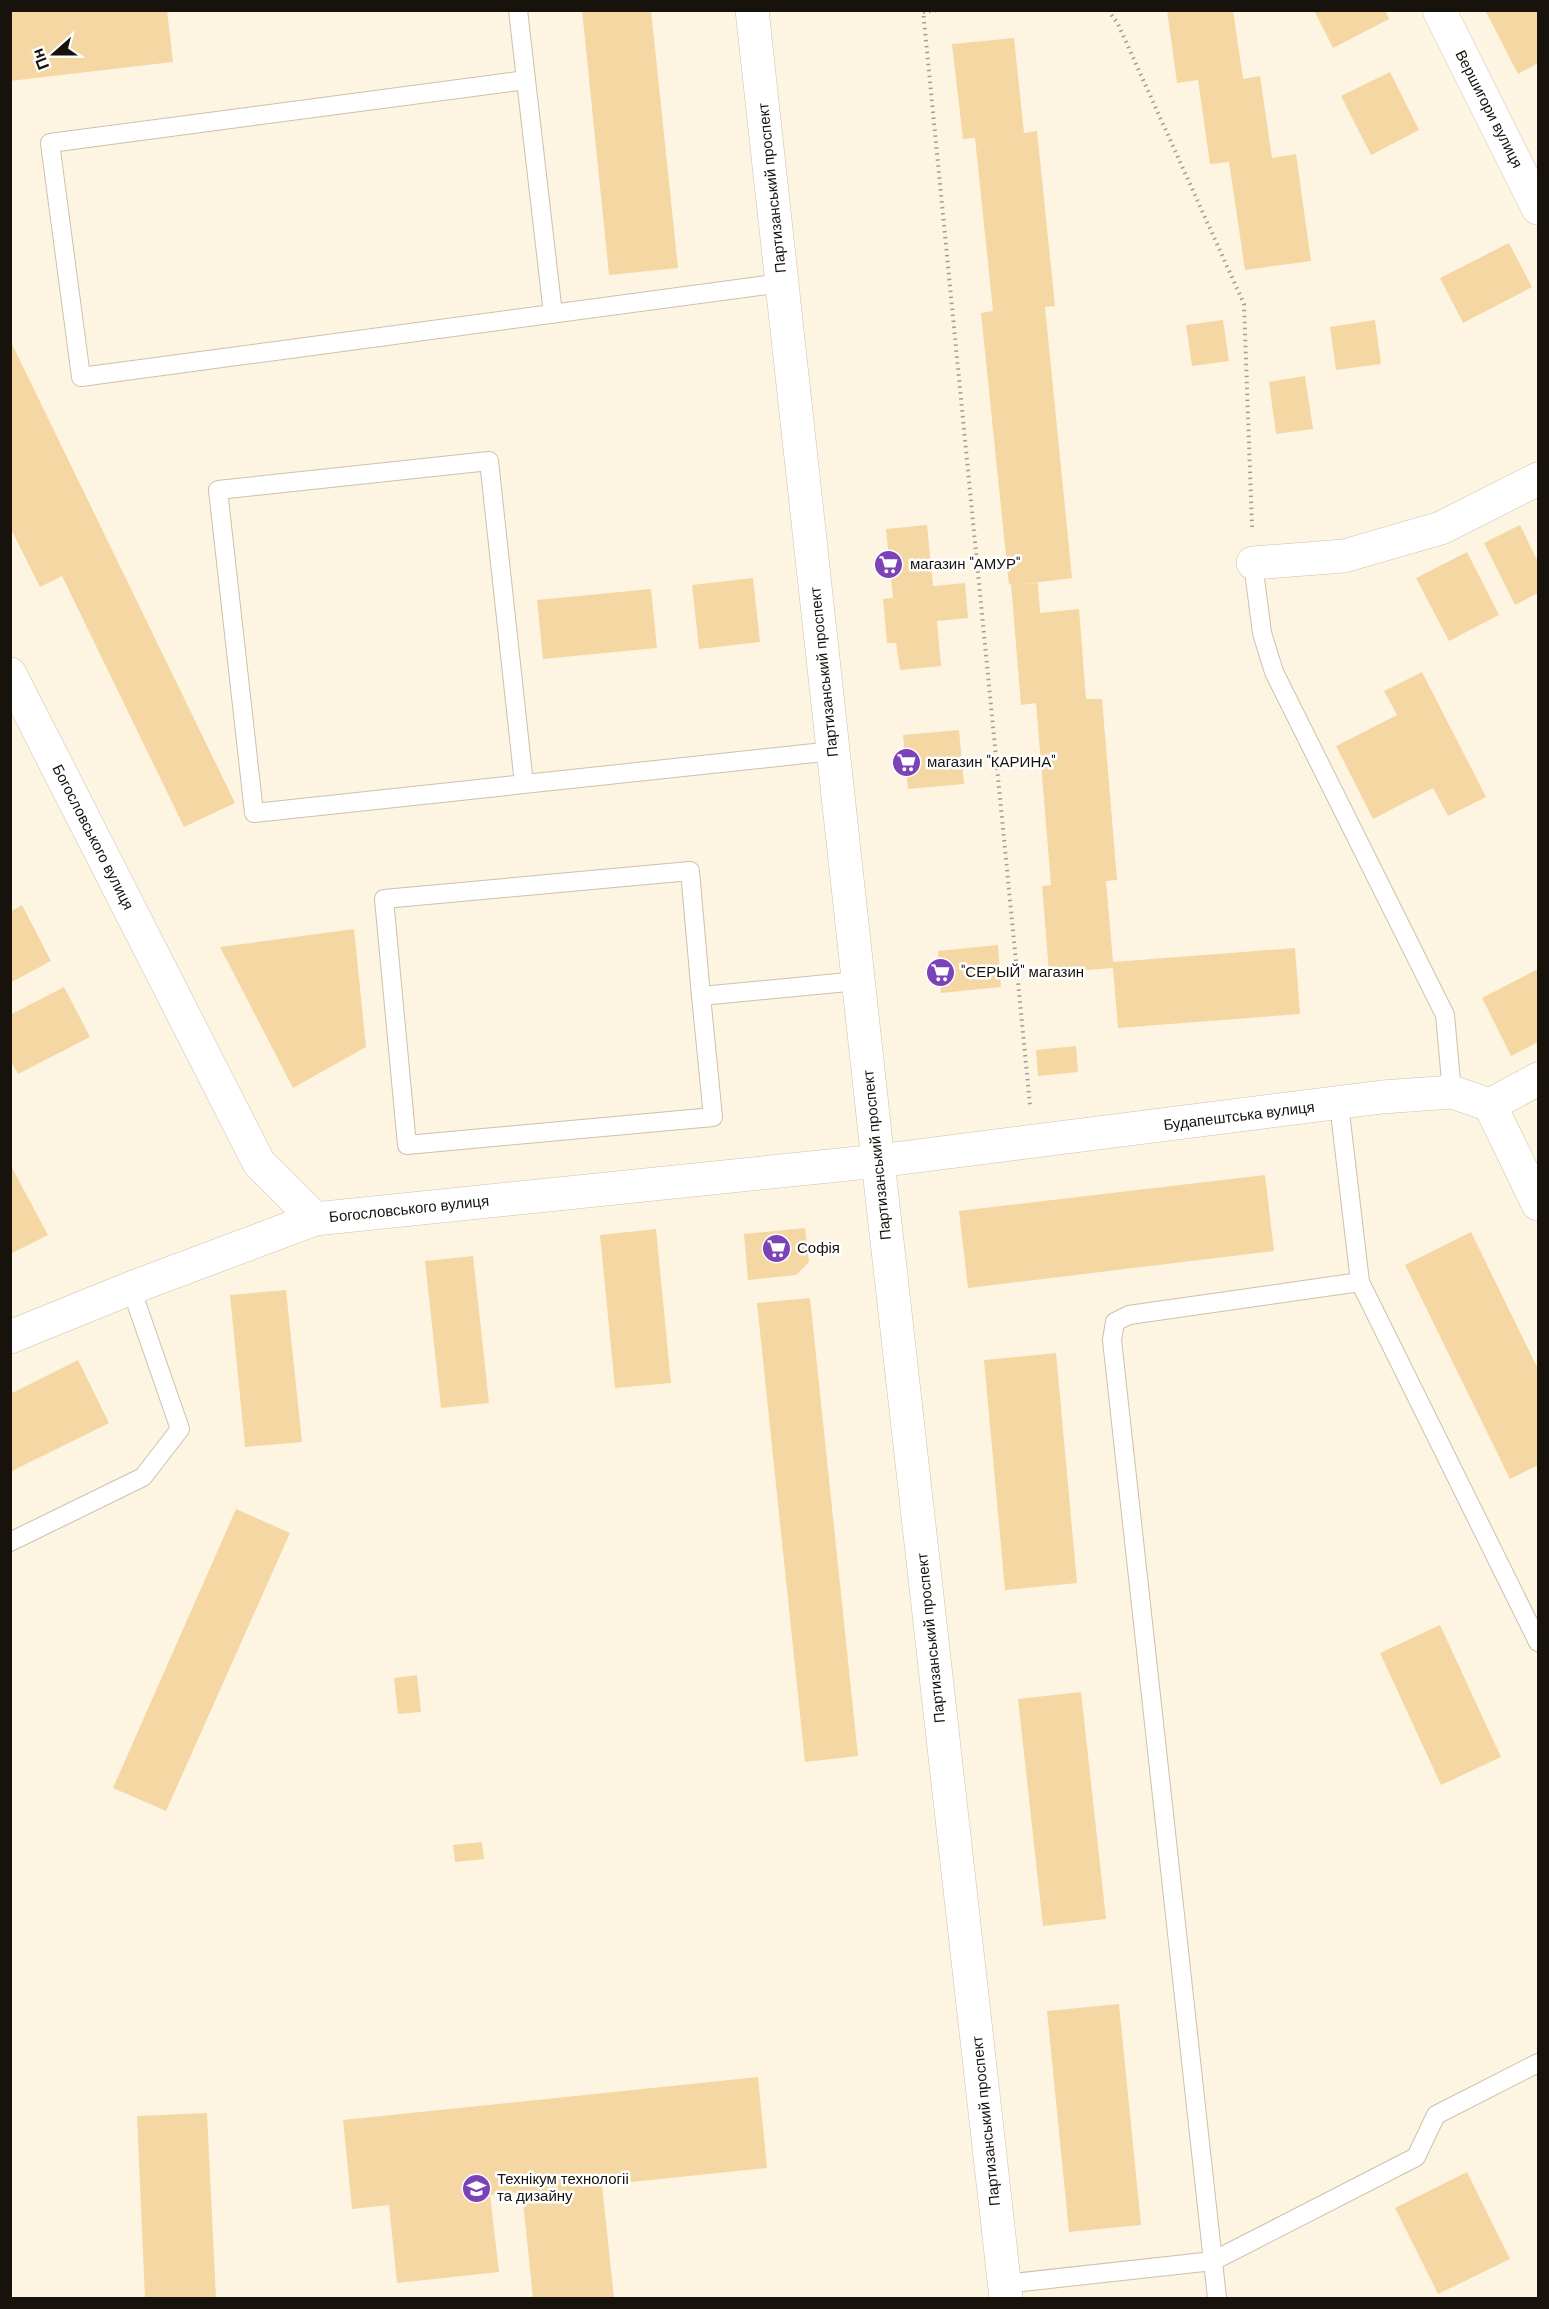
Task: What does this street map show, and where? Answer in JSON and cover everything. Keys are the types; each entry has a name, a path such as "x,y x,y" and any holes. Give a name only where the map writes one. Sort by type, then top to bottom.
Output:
{"street":[{"name":"Партизанський проспект","path":"752,10 1005,2291"},
{"name":"Вершигори вулиця","path":"1439,10 1539,208"},
{"path":"1253,563 1344,556 1441,528 1539,479"},
{"name":"Богословського вулиця","path":"10,674 259,1163 315,1219 878,1161"},
{"path":"1539,1079 1490,1105 1539,1204"},
{"name":"Будапештська вулиця","path":"878,1161 1382,1097 1452,1092 1490,1105"},
{"path":"10,1337 130,1288 315,1219"}],"lane":[{"path":"518,10 553,314"},
{"path":"526,80 50,143 81,377 782,284"},
{"path":"524,784 489,461 218,490 254,813 833,751"},
{"path":"1253,563 1262,633 1274,672 1445,1015 1452,1092"},
{"path":"690,871 702,996 713,1117 407,1145 384,899 690,871"},
{"path":"702,996 858,981"},
{"path":"1339,1104 1360,1282 1539,1642"},
{"path":"1217,2298 1112,1340 1115,1322 1129,1315 1360,1282"},
{"path":"10,1542 143,1477 180,1429 130,1288"},
{"path":"1005,2291 1213,2261 1416,2157 1436,2115 1539,2063"}],"path":[{"path":"939,10 923,11 1034,1142"},
{"path":"1108,10 1118,24 1244,304 1253,563"}],"building":[{"path":"10,10 167,10 173,62 10,81"},
{"path":"582,10 651,10 678,268 609,275"},
{"path":"1167,10 1233,10 1243,79 1260,76 1272,158 1296,154 1311,261 1245,270 1229,162 1210,164 1198,80 1177,83"},
{"path":"1314,10 1385,10 1389,19 1333,48"},
{"path":"1485,10 1538,10 1538,63 1518,74"},
{"path":"1014,38 1024,133 1037,131 1055,306 1045,307 1072,578 1024,584 1038,583 1040,613 1079,609 1086,699 1102,699 1117,880 1106,881 1113,962 1295,948 1300,1014 1118,1028 1113,968 1049,973 1042,886 1051,885 1036,703 1021,705 1011,584 1009,585 981,313 993,311 975,138 963,139 952,44"},
{"path":"1390,72 1419,130 1371,155 1341,96"},
{"path":"1509,243 1532,287 1463,323 1440,278"},
{"path":"1223,320 1229,361 1192,366 1186,325"},
{"path":"1375,320 1381,364 1336,370 1330,327"},
{"path":"10,340 235,803 184,827 62,576 40,587 10,527"},
{"path":"1305,376 1313,429 1276,434 1269,382"},
{"path":"927,525 933,586 965,583 968,618 937,621 941,666 900,670 896,643 887,643 883,599 893,598 886,529"},
{"path":"1520,525 1538,562 1538,593 1515,605 1484,543"},
{"path":"1467,552 1499,615 1449,641 1416,578"},
{"path":"753,578 760,642 699,649 692,585"},
{"path":"651,589 657,648 543,659 537,600"},
{"path":"1422,672 1486,797 1448,816 1433,788 1373,819 1336,746 1397,715 1384,691"},
{"path":"959,730 964,784 908,789 903,735"},
{"path":"22,905 51,961 10,983 10,912"},
{"path":"354,929 366,1047 293,1088 220,947"},
{"path":"998,945 1001,987 941,993 938,951"},
{"path":"1538,969 1538,1042 1511,1056 1482,998"},
{"path":"64,987 90,1037 18,1074 10,1060 10,1015"},
{"path":"1076,1046 1078,1072 1038,1076 1036,1050"},
{"path":"10,1164 48,1235 10,1254"},
{"path":"1265,1175 1274,1251 968,1288 959,1211"},
{"name":"Софія","path":"805,1228 809,1262 796,1275 748,1280 744,1234"},
{"path":"656,1229 671,1383 615,1388 600,1235"},
{"path":"1471,1232 1538,1369 1538,1465 1510,1479 1405,1265"},
{"path":"473,1256 489,1403 441,1408 425,1261"},
{"path":"286,1290 302,1442 245,1447 230,1295"},
{"path":"810,1298 858,1756 805,1762 757,1303"},
{"path":"1056,1353 1077,1583 1005,1590 984,1360"},
{"path":"78,1360 109,1423 10,1472 10,1394"},
{"path":"236,1509 290,1533 166,1811 113,1788"},
{"path":"1440,1625 1501,1757 1441,1785 1380,1653"},
{"path":"417,1675 421,1712 398,1714 394,1678"},
{"path":"1081,1692 1106,1919 1043,1926 1018,1699"},
{"path":"482,1842 484,1859 455,1862 453,1845"},
{"path":"1119,2004 1141,2225 1069,2232 1047,2011"},
{"name":"Технікум технологіі та дизайну","path":"758,2077 767,2168 602,2185 614,2298 533,2298 522,2192 490,2195 499,2272 397,2283 389,2205 352,2209 343,2120"},
{"path":"207,2113 216,2298 145,2298 137,2116"},
{"path":"1467,2172 1510,2259 1438,2294 1395,2208"}],"place":[{"name":"магазин \"АМУР\"","path":"889,564"},
{"name":"магазин \"КАРИНА\"","path":"906,762"},
{"name":"\"СЕРЫЙ\" магазин","path":"940,972"},
{"name":"Софія","path":"776,1248"},
{"name":"Технікум технологіі та дизайну","path":"476,2188"}]}
